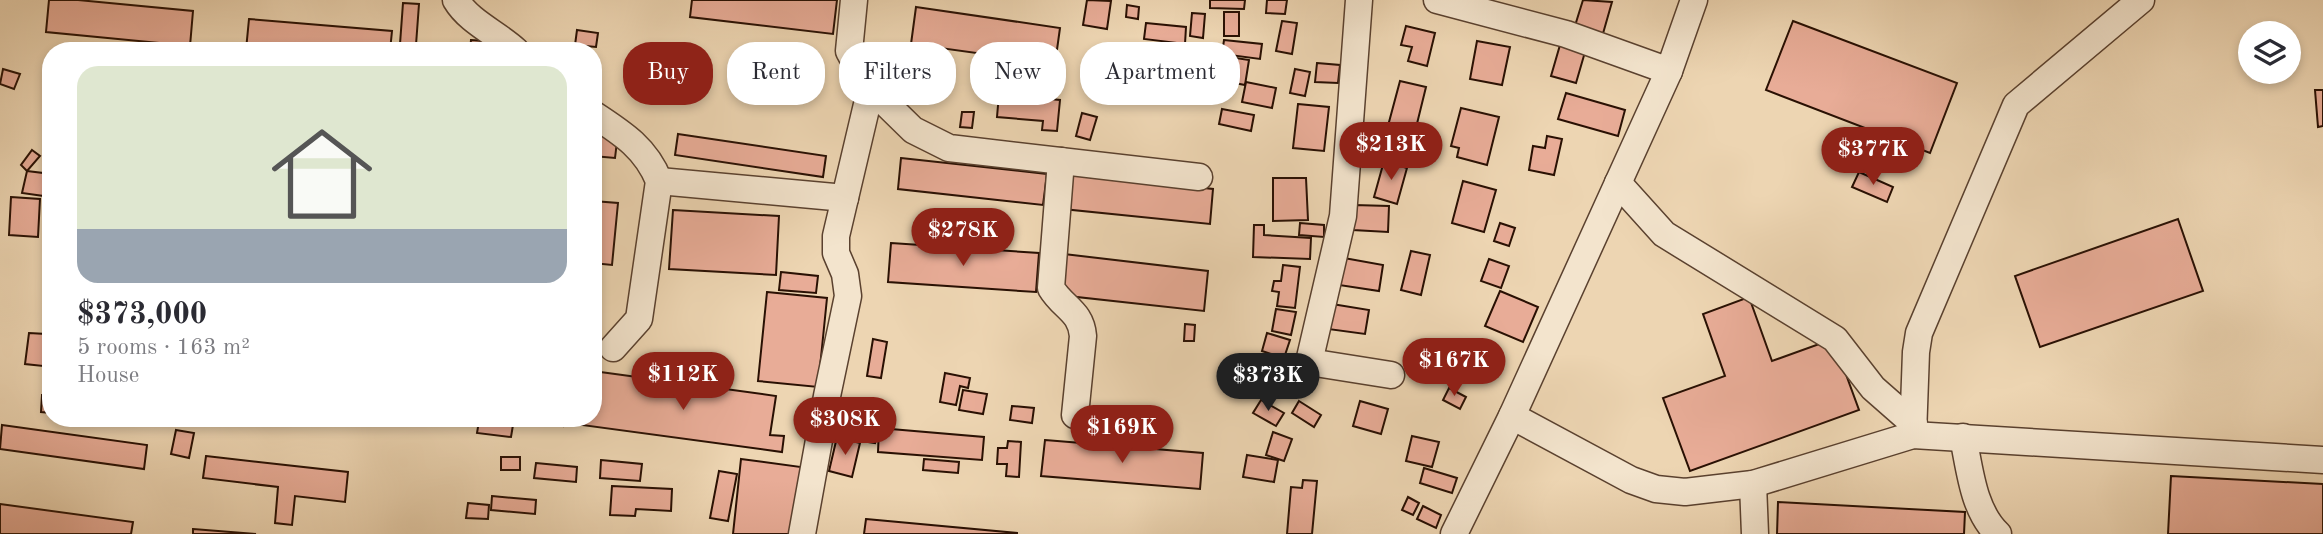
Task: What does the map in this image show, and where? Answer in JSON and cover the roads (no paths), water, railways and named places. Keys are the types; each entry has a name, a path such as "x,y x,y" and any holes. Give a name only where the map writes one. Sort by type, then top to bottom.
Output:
{"street":[{"path":"456,0 463,11 506,42"},
{"path":"850,42 854,0"},
{"path":"1359,0 1343,216 1309,362 1391,375"},
{"path":"1437,0 1566,34 1668,71"},
{"path":"1454,534 1512,416 1618,183 1668,71 1694,0"},
{"path":"1914,429 1919,334 2016,105 2141,0"},
{"path":"803,534 848,296 845,274 836,253 836,236 867,105"},
{"path":"887,105 913,130 948,148 1199,177"},
{"path":"602,120 629,137 652,164 659,181 639,319 614,348"},
{"path":"1061,161 1051,288 1082,324 1075,415"},
{"path":"659,181 845,198"},
{"path":"1618,183 1664,234 1835,339 1873,388 1914,429"},
{"path":"1512,416 1631,480 1656,489 1685,492 1753,484 1914,429 1963,437 2323,460"},
{"path":"1963,437 1980,511 1998,534"},
{"path":"1753,484 1755,534"}]}
